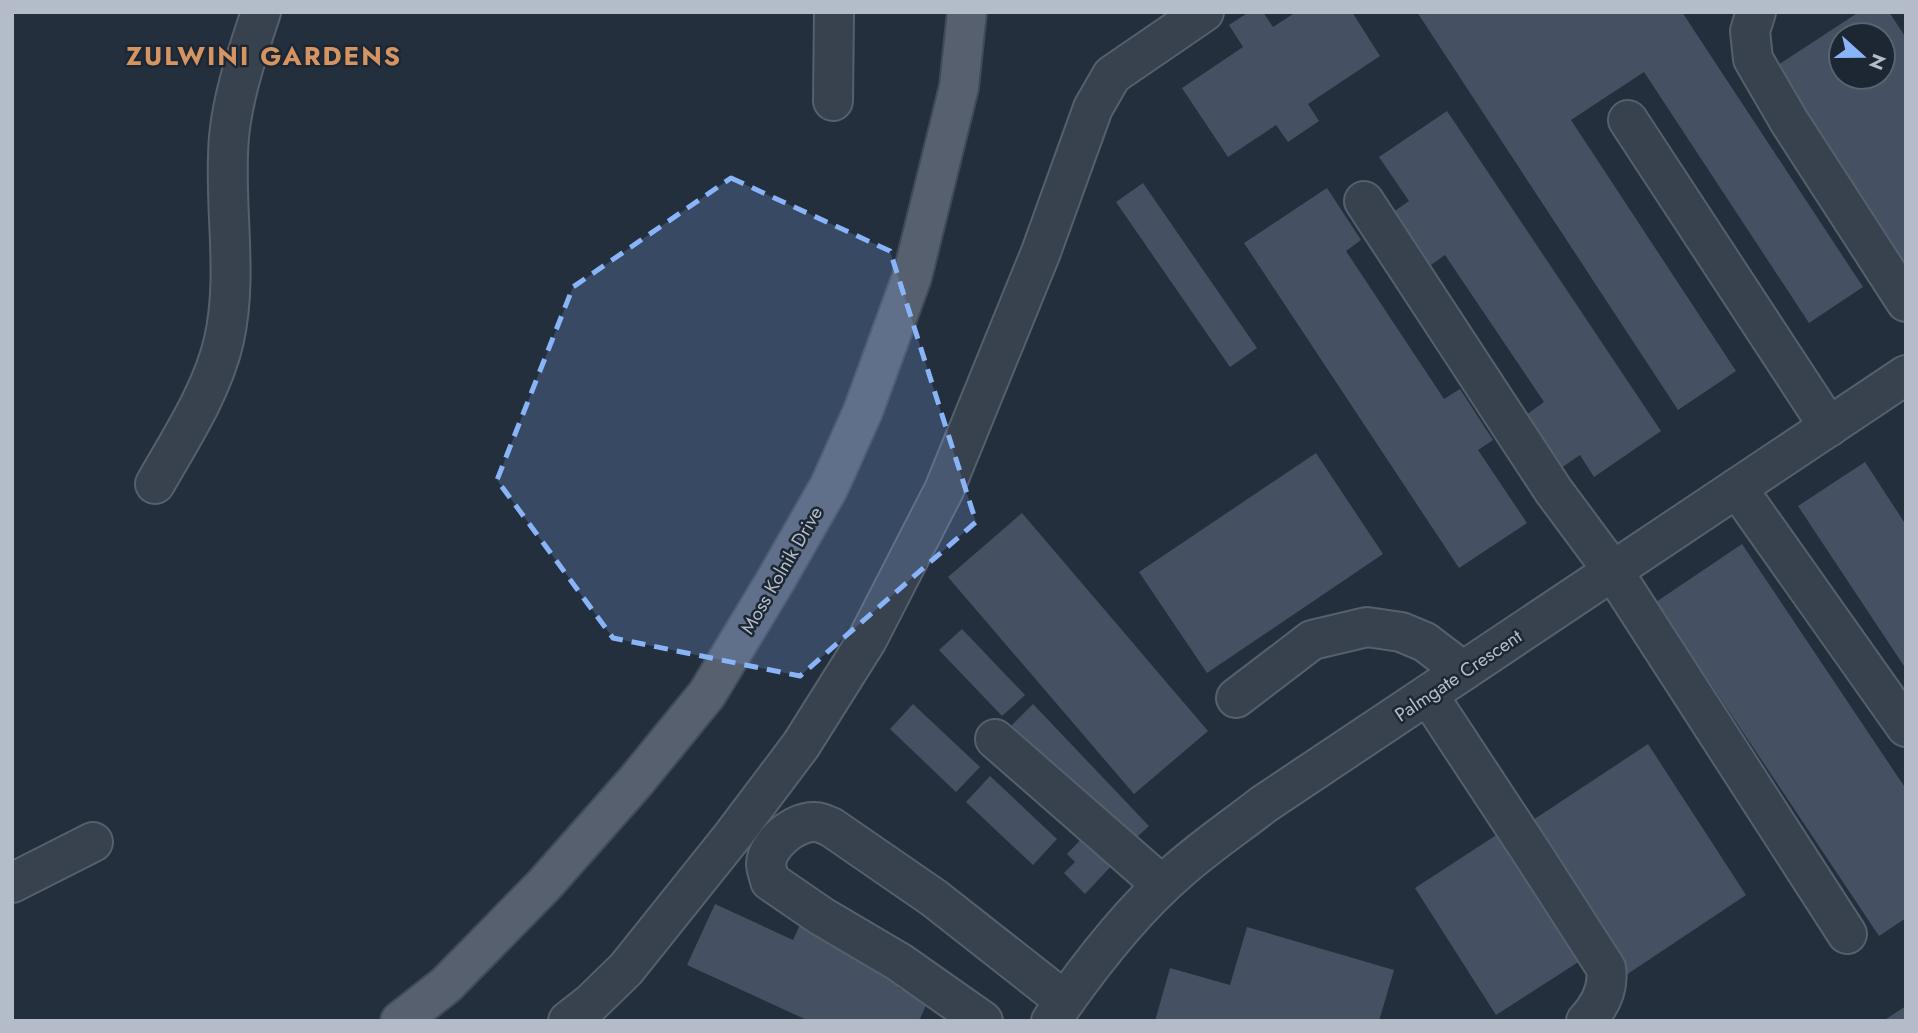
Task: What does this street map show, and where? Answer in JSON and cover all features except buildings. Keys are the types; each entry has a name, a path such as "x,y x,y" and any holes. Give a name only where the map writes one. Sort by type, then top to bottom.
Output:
{"main road":[{"name":"Moss Kolnik Drive","path":"400,1021 446,985 545,884 636,781 707,694 829,487 863,411 912,277 959,87 967,12"}],"street":[{"path":"155,484 192,418 215,370 224,341 230,306 229,136 236,96 261,12"},
{"path":"833,101 834,12"},
{"path":"568,1021 626,969 678,904 800,746 860,652 944,490 1041,252 1093,108 1112,75 1204,12"},
{"path":"1756,12 1749,31 1753,59 1789,121 1906,302"},
{"path":"1628,120 1829,427"},
{"path":"1364,201 1553,490 1613,571 1847,934"},
{"name":"Palmgate Crescent","path":"1058,1011 1106,948 1162,885 1264,804 1906,375"},
{"path":"1737,488 1906,727"},
{"path":"1236,698 1312,640 1367,627 1401,632 1425,642 1463,671"},
{"path":"1427,695 1606,968 1607,979 1600,1002 1586,1021"},
{"path":"995,739 1162,885"},
{"path":"983,1021 899,962 821,916 770,881 766,864 771,848 803,823 817,822 831,827 934,898 1058,1011"},
{"path":"12,884 93,842"}],"highlighted area":[{"path":"731,178 890,251 976,522 800,676 613,638 497,480 573,287"}],"district":[{"name":"ZULWINI GARDENS","path":"264,56"}]}
